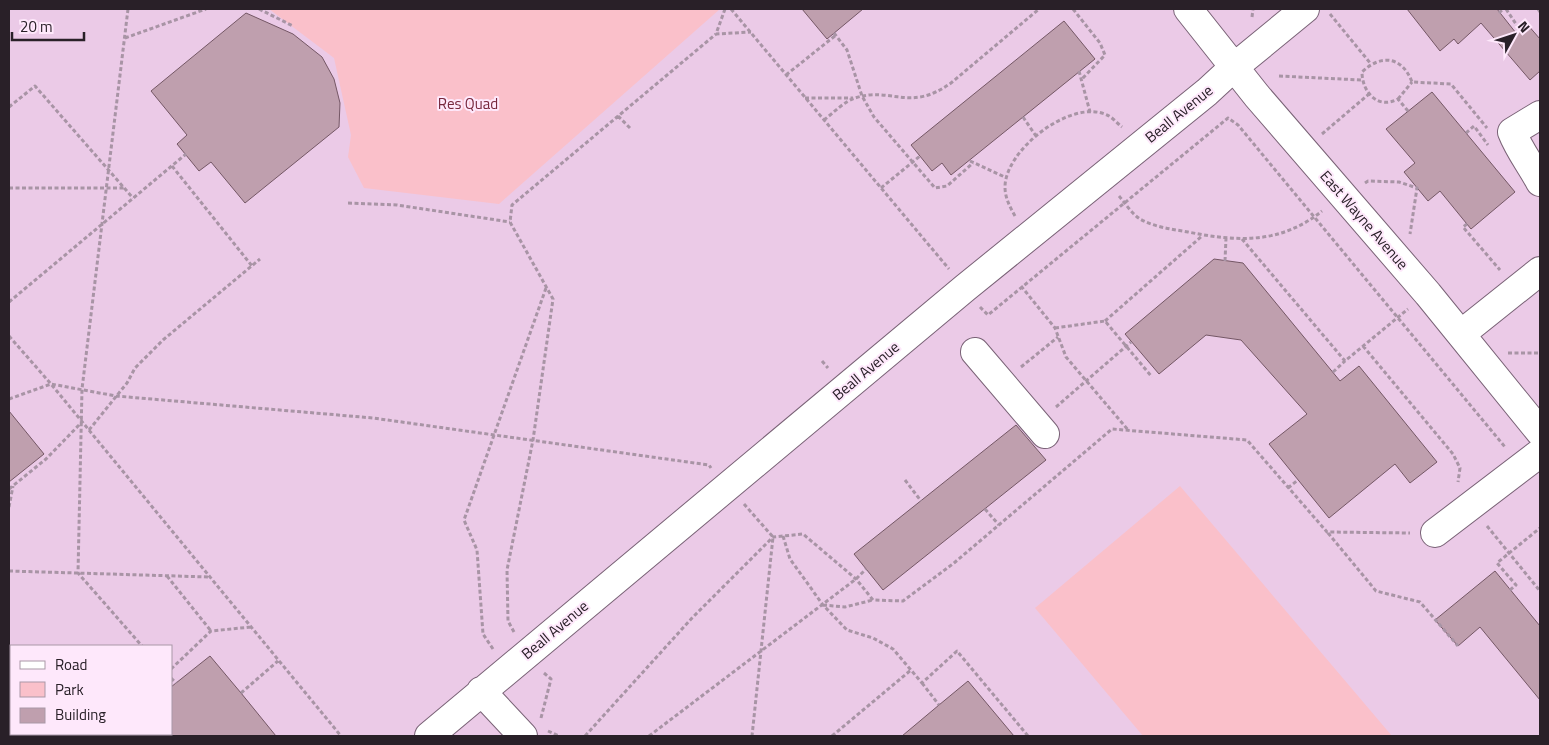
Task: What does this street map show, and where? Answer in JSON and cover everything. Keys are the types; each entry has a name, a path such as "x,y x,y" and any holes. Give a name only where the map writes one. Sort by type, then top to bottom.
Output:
{"street":[{"name":"East Wayne Avenue","path":"1188,9 1233,68 1428,294 1540,432"},
{"name":"Beall Avenue","path":"429,736 965,288 1207,92 1233,68 1305,9"},
{"path":"1540,116 1512,132 1516,144 1528,159 1540,182"},
{"path":"1461,334 1533,276"},
{"path":"975,352 1041,429"},
{"path":"1435,533 1464,497 1531,460"},
{"path":"481,691 531,731"}],"path":[{"path":"128,9 82,390 78,573 141,645"},
{"path":"125,38 206,9"},
{"path":"260,9 293,26"},
{"path":"531,731 551,680 527,653 508,621 506,570 533,440 553,300 510,222 512,204 716,34 724,9"},
{"path":"731,9 988,315 1228,118 1238,125 1398,318 1531,460"},
{"path":"805,98 853,98 882,95 914,99 936,93 951,83 1039,9"},
{"path":"1073,9 1100,43 1105,55 1082,80"},
{"path":"1252,17 1253,9"},
{"path":"1326,9 1371,64"},
{"path":"1499,13 1504,9 1520,30"},
{"path":"716,34 751,32"},
{"path":"786,75 835,34 847,50 862,96 874,117 914,160 935,188 947,186 971,162 1007,178"},
{"path":"1386,59 1393,61 1406,72 1412,82 1398,100 1391,103 1383,103 1376,101 1369,94 1362,80 1362,72 1371,64 1386,59"},
{"path":"1079,71 1090,112"},
{"path":"1278,76 1362,80"},
{"path":"1412,82 1451,84 1493,135"},
{"path":"9,107 35,86 133,198"},
{"path":"1303,150 1369,94"},
{"path":"824,120 853,98"},
{"path":"1398,100 1408,111"},
{"path":"1015,216 1007,201 1005,187 1007,178 1021,149 1036,136 1050,125 1077,114 1090,112 1108,115 1122,127"},
{"path":"618,116 630,128"},
{"path":"1023,117 1036,136"},
{"path":"9,302 186,154"},
{"path":"882,188 920,156"},
{"path":"172,166 252,266"},
{"path":"1102,177 1138,218 1160,227 1226,238 1260,239 1281,234 1306,224 1368,181 1399,182 1417,188 1411,234 1389,249"},
{"path":"9,188 125,188"},
{"path":"348,203 397,205 510,222"},
{"path":"1466,224 1463,227 1505,276 1533,276"},
{"path":"1055,328 1105,321 1203,235"},
{"path":"1225,261 1226,238"},
{"path":"1241,238 1345,361"},
{"path":"89,430 135,368 164,340 260,259"},
{"path":"1021,286 1055,328 1066,357 1129,431"},
{"path":"493,649 483,634 477,550 464,520 546,288"},
{"path":"1333,372 1428,294"},
{"path":"1105,321 1152,377"},
{"path":"9,336 82,421 341,736"},
{"path":"1001,382 1058,337"},
{"path":"1041,429 1086,380 1132,342"},
{"path":"1363,346 1453,454 1460,468 1464,497 1540,591"},
{"path":"1507,353 1540,354"},
{"path":"822,361 830,371"},
{"path":"9,399 51,384 116,396 373,418 709,464 773,537 752,736"},
{"path":"9,489 46,459 82,421"},
{"path":"823,605 845,608 874,600 903,601 999,525 1112,429 1247,440 1376,592 1420,602 1458,646"},
{"path":"905,480 921,501"},
{"path":"1288,488 1298,480"},
{"path":"9,507 14,485"},
{"path":"985,509 999,525"},
{"path":"1510,590 1516,585 1497,563 1540,528"},
{"path":"1327,532 1435,533"},
{"path":"585,736 692,618 773,537 803,534 856,579 874,600"},
{"path":"783,536 790,558 823,605 846,630 873,638 893,649 939,705"},
{"path":"650,736 760,654 856,579 866,569"},
{"path":"9,570 209,577"},
{"path":"167,576 211,631"},
{"path":"172,668 211,631 251,627"},
{"path":"922,683 957,652 1028,736"},
{"path":"241,692 278,661"},
{"path":"832,736 911,670"},
{"path":"172,679 176,683"}],"shaded area":[{"path":"9,9 1540,9 1540,736 9,736"}],"green space":[{"name":"Res Quad","path":"269,9 720,9 499,204 364,188 348,157 351,135 334,58"},
{"path":"1180,486 1392,736 1143,736 1035,608"}],"building":[{"path":"802,9 863,9 827,39"},
{"path":"1407,9 1497,9 1516,33 1527,24 1540,39 1540,71 1530,80 1481,23 1458,44 1454,39 1440,51"},
{"path":"246,13 293,34 322,57 334,79 340,103 339,127 245,203 211,162 199,171 177,144 187,135 151,91"},
{"path":"1064,21 1095,59 951,175 942,163 932,171 911,145"},
{"path":"1432,92 1515,192 1471,229 1440,191 1428,201 1404,172 1415,163 1386,129"},
{"path":"1214,259 1243,263 1340,381 1359,366 1437,462 1410,483 1395,464 1329,518 1269,444 1307,414 1241,340 1206,335 1159,374 1125,334"},
{"path":"9,411 44,454 9,482"},
{"path":"1016,425 1046,460 883,590 854,554"},
{"path":"1495,571 1540,626 1540,700 1480,627 1458,646 1435,620"},
{"path":"210,656 276,736 171,736 172,686"},
{"path":"968,681 1014,736 902,736 939,705"}]}
